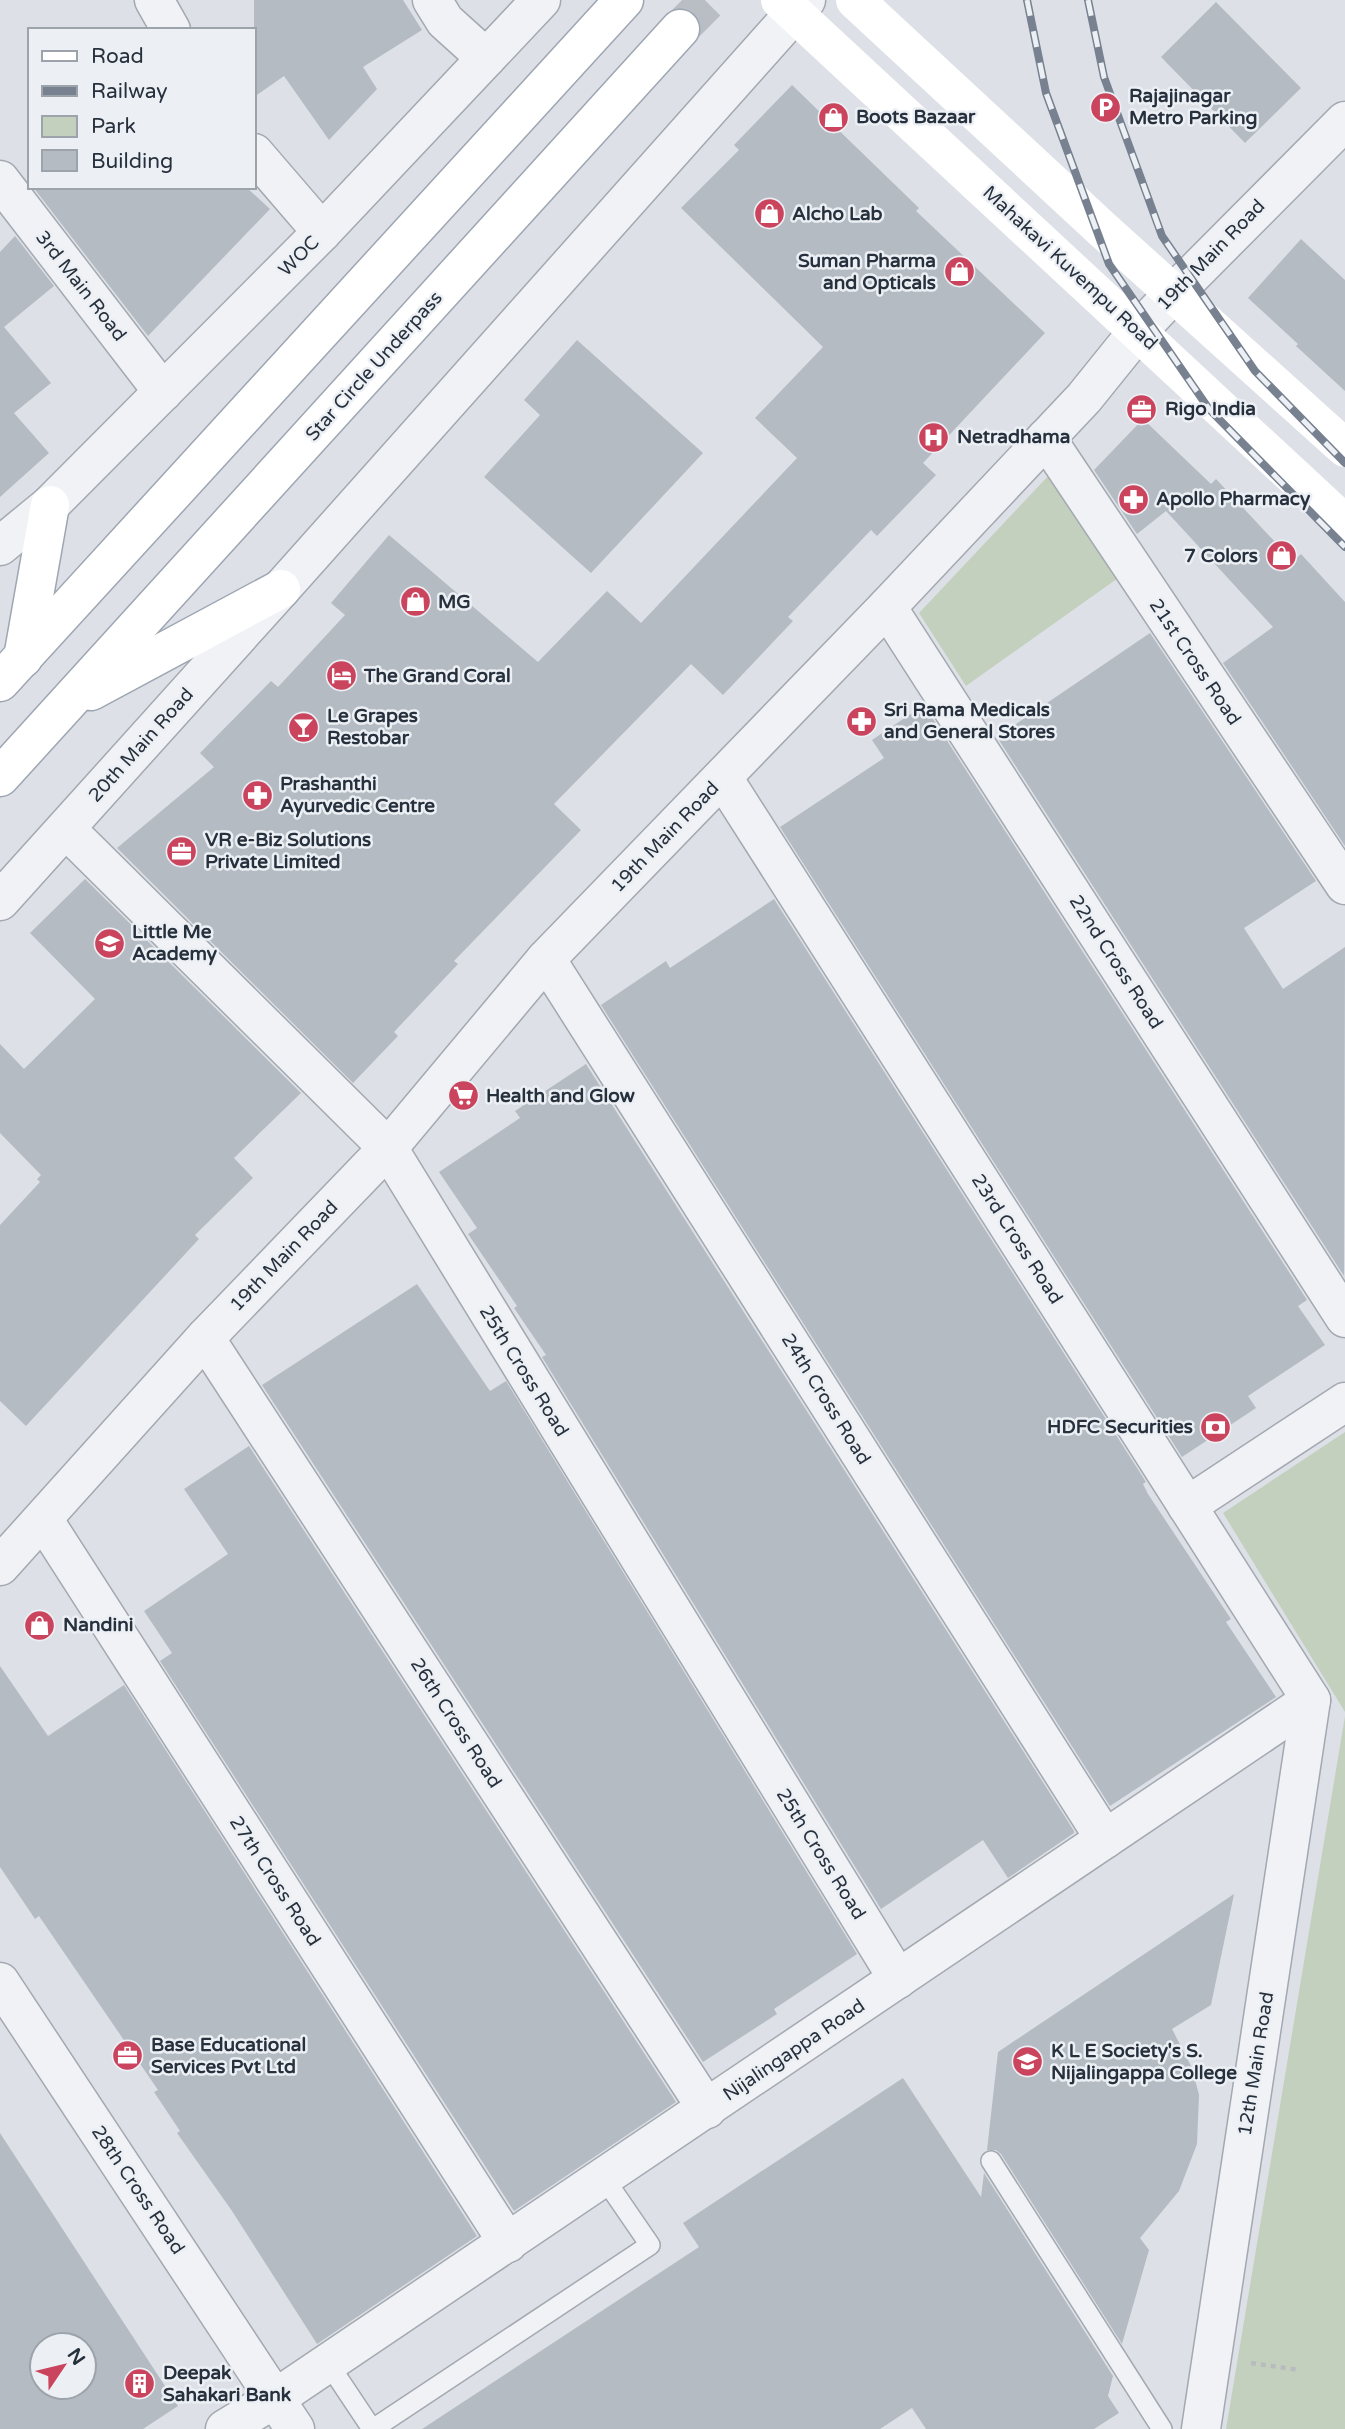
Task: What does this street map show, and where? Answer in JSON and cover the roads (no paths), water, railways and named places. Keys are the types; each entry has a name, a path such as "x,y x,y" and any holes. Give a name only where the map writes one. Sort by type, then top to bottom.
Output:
{"main road":[{"path":"11,670 624,0"},
{"path":"855,0 1345,448"},
{"name":"Mahakavi Kuvempu Road","path":"793,4 859,72 1345,524"},
{"name":"Star Circle Underpass","path":"0,777 680,29"},
{"path":"11,670 50,505"},
{"path":"68,703 281,589"}],"street":[{"path":"154,0 170,28"},
{"path":"432,0 445,21 486,58"},
{"name":"WOC","path":"0,546 50,505 322,232 541,0"},
{"name":"20th Main Road","path":"0,901 281,589 793,4"},
{"name":"19th Main Road","path":"0,1566 205,1338 387,1148 546,959 887,607 1084,398 1138,331 1174,293 1344,123"},
{"path":"256,155 322,232"},
{"name":"3rd Main Road","path":"0,180 163,392"},
{"name":"21st Cross Road","path":"1046,438 1345,885"},
{"name":"22nd Cross Road","path":"887,607 1345,1318"},
{"name":"23rd Cross Road","path":"723,778 1311,1700"},
{"name":"25th Cross Road","path":"66,829 387,1148 898,1979"},
{"name":"24th Cross Road","path":"546,959 1105,1839"},
{"name":"26th Cross Road","path":"205,1338 707,2109"},
{"path":"1187,1506 1345,1402"},
{"name":"27th Cross Road","path":"43,1519 508,2243"},
{"name":"Nijalingappa Road","path":"225,2429 286,2413 328,2363 1311,1700"},
{"name":"12th Main Road","path":"1201,2429 1311,1700"},
{"name":"28th Cross Road","path":"0,1982 286,2413"}],"lane":[{"path":"991,2161 1155,2426"},
{"path":"328,2363 372,2429 650,2245 604,2178"}],"tunnel":[{"path":"680,29 709,0"}],"railway":[{"path":"1027,0 1046,93 1109,264 1209,409 1345,547"},
{"path":"1088,0 1104,77 1162,236 1255,371 1345,463"}],"place":[{"name":"Rajajinagar Metro Parking","path":"1106,107"},
{"name":"Boots Bazaar","path":"833,117"},
{"name":"Alcho Lab","path":"769,214"},
{"name":"Suman Pharma and Opticals","path":"959,272"},
{"name":"Rigo India","path":"1142,409"},
{"name":"Netradhama","path":"934,437"},
{"name":"Apollo Pharmacy","path":"1133,499"},
{"name":"7 Colors","path":"1281,556"},
{"name":"MG","path":"415,602"},
{"name":"The Grand Coral","path":"341,676"},
{"name":"Sri Rama Medicals and General Stores","path":"861,721"},
{"name":"Le Grapes Restobar","path":"304,727"},
{"name":"Prashanthi Ayurvedic Centre","path":"257,795"},
{"name":"VR e-Biz Solutions Private Limited","path":"182,851"},
{"name":"Little Me Academy","path":"109,943"},
{"name":"Health and Glow","path":"463,1096"},
{"name":"HDFC Securities","path":"1216,1427"},
{"name":"Nandini","path":"40,1625"},
{"name":"Base Educational Services Pvt Ltd","path":"128,2056"},
{"name":"K L E Society's S. Nijalingappa College","path":"1028,2062"},
{"name":"Deepak Sahakari Bank","path":"140,2384"}]}
